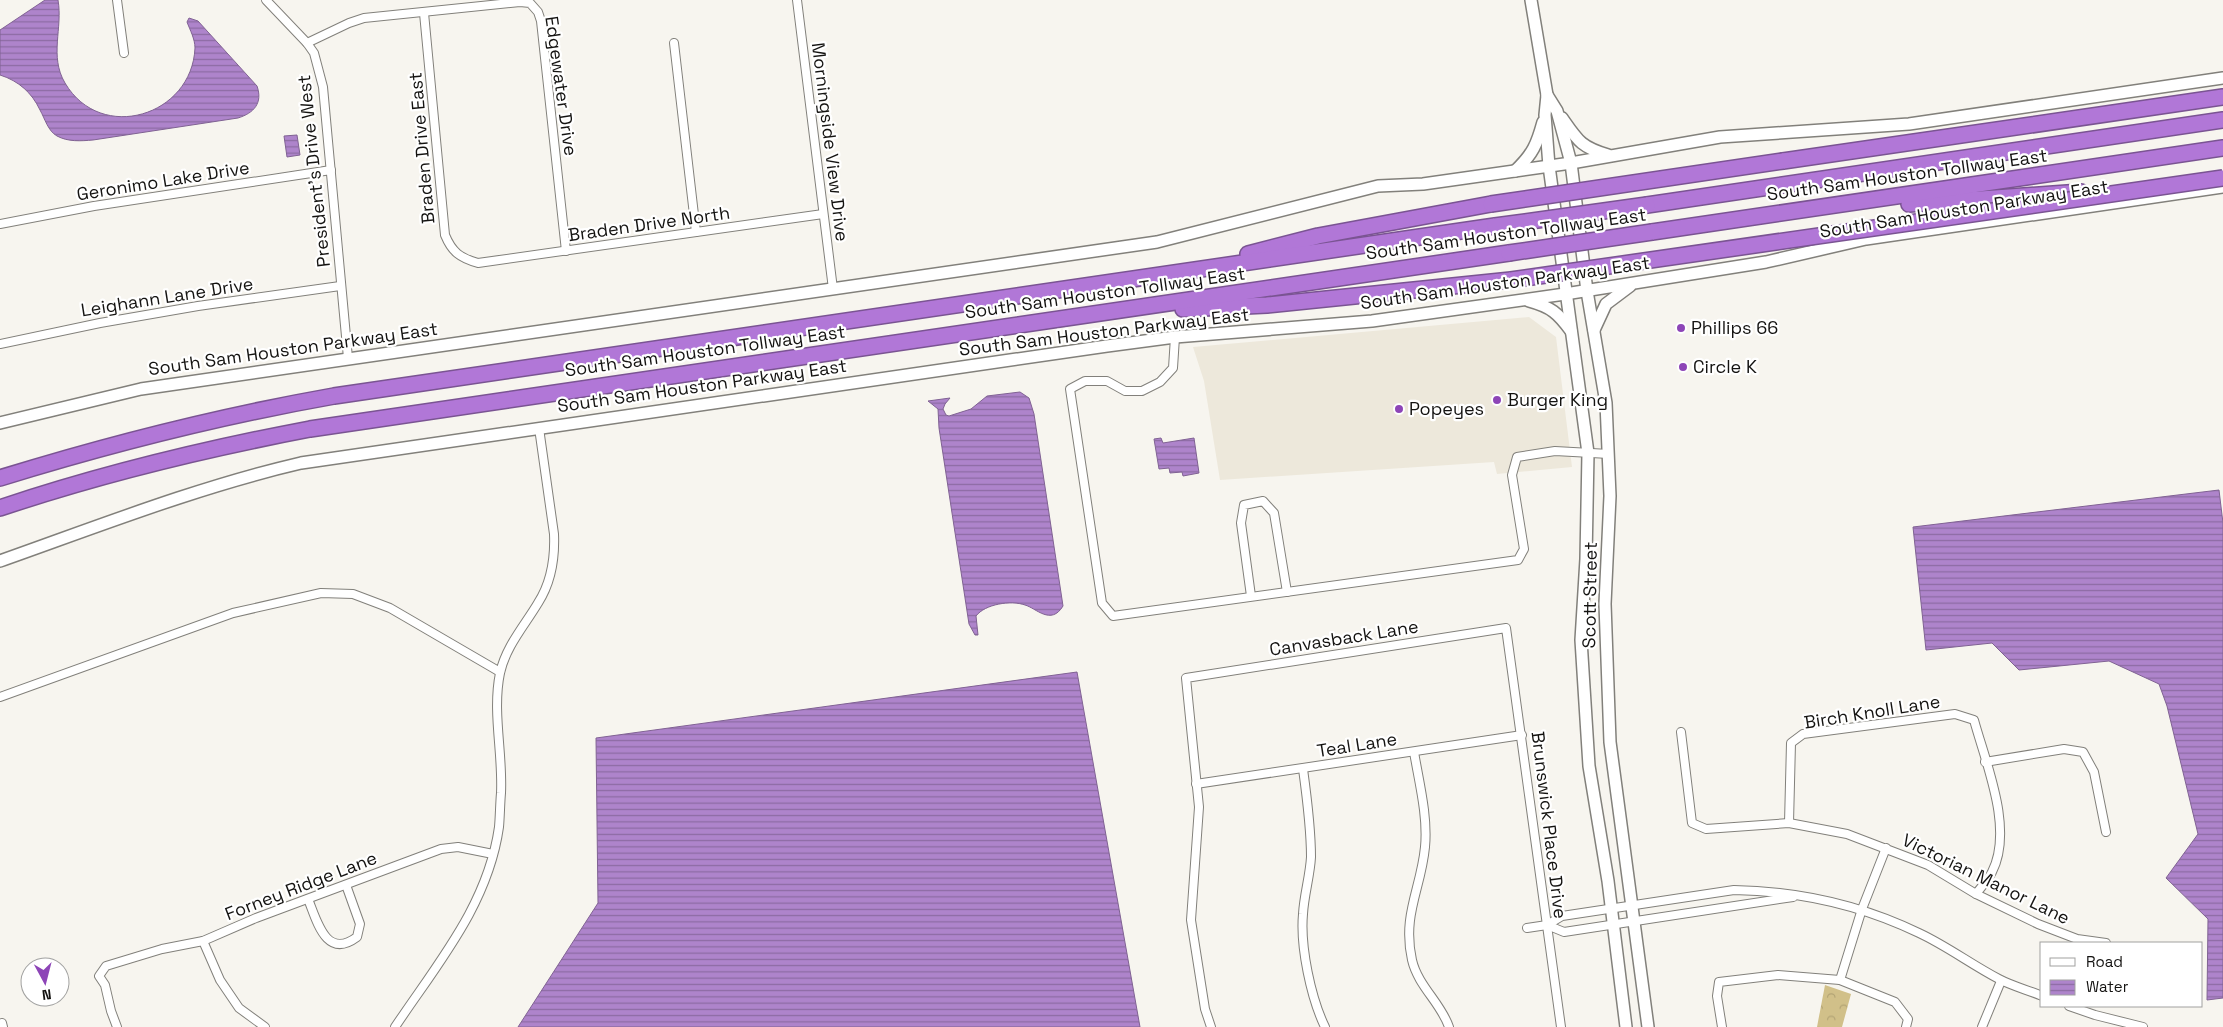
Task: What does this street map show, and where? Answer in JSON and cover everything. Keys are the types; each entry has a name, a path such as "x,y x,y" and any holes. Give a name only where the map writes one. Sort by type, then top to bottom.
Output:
{"highway":[{"path":"1858,174 1892,155 1932,147 2130,118 2223,97"},
{"path":"1172,273 1318,236 1491,204 2223,97"},
{"name":"South Sam Houston Tollway East","path":"0,478 126,441 287,404 418,383 2223,120"},
{"name":"South Sam Houston Tollway East","path":"0,508 68,486 168,459 310,429 2223,148"},
{"path":"1074,316 1267,304 1511,280 2223,178"},
{"path":"1652,232 1920,203 2223,183"}],"main road":[{"path":"1515,171 1529,158 1537,145 1545,115 1546,95 1531,0"},
{"name":"South Sam Houston Parkway East","path":"0,423 141,389 1157,242 1378,186 1423,184 1571,163 1720,137 1909,124 2223,78"},
{"path":"1546,95 1578,140 1589,149 1612,156"},
{"name":"Scott Street","path":"1557,111 1571,163 1587,291 1606,403 1610,496 1606,604 1610,742 1648,1027"},
{"name":"Scott Street","path":"1545,115 1549,166 1565,294 1588,454 1581,640 1589,766 1612,909 1626,1027"},
{"name":"South Sam Houston Parkway East","path":"0,561 152,506 251,475 301,464 828,385 1176,338 1372,321 1525,300 1766,262 1866,238 2223,187"},
{"path":"1594,330 1606,304 1635,283"},
{"path":"1525,300 1548,306 1563,320 1572,333"},
{"path":"1583,603 1606,604"}],"street":[{"path":"117,0 124,53"},
{"name":"President's Drive West","path":"266,0 307,43 318,64 323,87 348,358"},
{"name":"Morningside View Drive","path":"797,0 833,288"},
{"name":"Edgewater Drive","path":"307,43 349,22 364,18 520,2 530,3 538,12 541,21 566,251"},
{"name":"Braden Drive East","path":"424,13 445,234 450,246 457,255 478,263"},
{"path":"674,43 696,232"},
{"name":"Geronimo Lake Drive","path":"0,224 94,206 331,170"},
{"name":"Braden Drive North","path":"478,263 823,214"},
{"name":"Leighann Lane Drive","path":"0,344 100,323 198,306 340,286"},
{"path":"1176,338 1173,368 1160,382 1142,391 1125,391 1107,381 1085,381 1070,388 1102,603 1113,616 1518,560 1524,549 1512,475 1517,456 1555,451 1609,454"},
{"path":"396,1027 466,922 485,879 493,854 499,827 502,776 496,710 500,672 513,642 539,602 546,587 555,550 539,428"},
{"path":"1251,596 1241,523 1244,505 1263,501 1274,513 1287,592"},
{"path":"0,696 234,613 321,592 353,594 390,608 500,672"},
{"name":"Canvasback Lane","path":"1196,784 1186,678 1506,628"},
{"name":"Brunswick Place Drive","path":"1506,628 1561,1027"},
{"name":"Birch Knoll Lane","path":"1789,823 1791,743 1803,734 1955,714 1974,720 1997,802 2001,837 1992,871 1976,894"},
{"name":"Victorian Manor Lane","path":"1681,732 1692,823 1706,829 1789,823 1847,834 1928,865 1976,894 2076,941 2091,942"},
{"name":"Teal Lane","path":"1196,784 1522,735"},
{"path":"1985,762 2064,749 2083,752 2094,772 2106,832"},
{"path":"1414,752 1423,812 1425,845 1423,862 1408,923 1409,942 1412,962 1421,981 1449,1027"},
{"path":"1303,769 1311,837 1310,860 1302,917 1312,993 1325,1027"},
{"path":"1196,784 1199,807 1191,920 1205,1009 1211,1027"},
{"name":"Forney Ridge Lane","path":"117,1027 110,1011 105,985 100,976 106,966 162,949 203,940 441,849 458,847 493,854"},
{"path":"1840,980 1862,909 1886,848"},
{"path":"308,899 324,937 336,944 351,942 357,937 360,924 346,885"},
{"path":"1527,928 1547,925 1562,916 1734,890 1802,896 1862,909 1920,933 2001,980 2040,995"},
{"path":"1547,925 1564,932 1802,896"},
{"path":"203,940 220,980 239,1008 265,1027"},
{"path":"1722,1027 1717,996 1719,982 1778,975 1840,980 1895,1002 1907,1023"},
{"path":"1982,1027 2001,980"},
{"path":"2072,1007 2143,1027"}],"shaded area":[{"path":"1529,317 1556,337 1572,467 1497,474 1494,462 1220,480 1204,381 1193,347"}],"green space":[{"path":"1825,985 1851,994 1842,1027 1817,1027"}],"water":[{"path":"45,0 58,0 57,52 60,73 65,83 81,102 100,113 121,117 142,114 162,105 178,91 190,72 195,48 187,22 189,18 198,21 257,86 259,92 258,102 253,110 238,118 93,140 79,141 61,138 49,128 29,93 19,84 0,75 0,30"},
{"path":"297,135 300,155 287,157 284,136"},
{"path":"1020,392 1029,398 1034,414 1063,606 1054,615 1049,615 1013,603 992,606 976,616 978,635 975,635 969,624 939,428 938,409 928,401 950,398 943,409 946,415 949,416 971,409 987,396"},
{"path":"1161,438 1163,443 1194,438 1199,473 1183,476 1182,472 1170,473 1169,468 1159,469 1154,439"},
{"path":"2219,490 2223,523 2223,998 2207,1000 2208,919 2166,878 2198,834 2167,706 2159,684 2109,661 2019,670 1992,643 1926,650 1913,527"},
{"path":"1077,672 1140,1027 518,1027 598,903 596,738"}],"place":[{"name":"Phillips 66","path":"1681,328"},
{"name":"Circle K","path":"1683,367"},
{"name":"Burger King","path":"1497,400"},
{"name":"Popeyes","path":"1399,409"}]}
